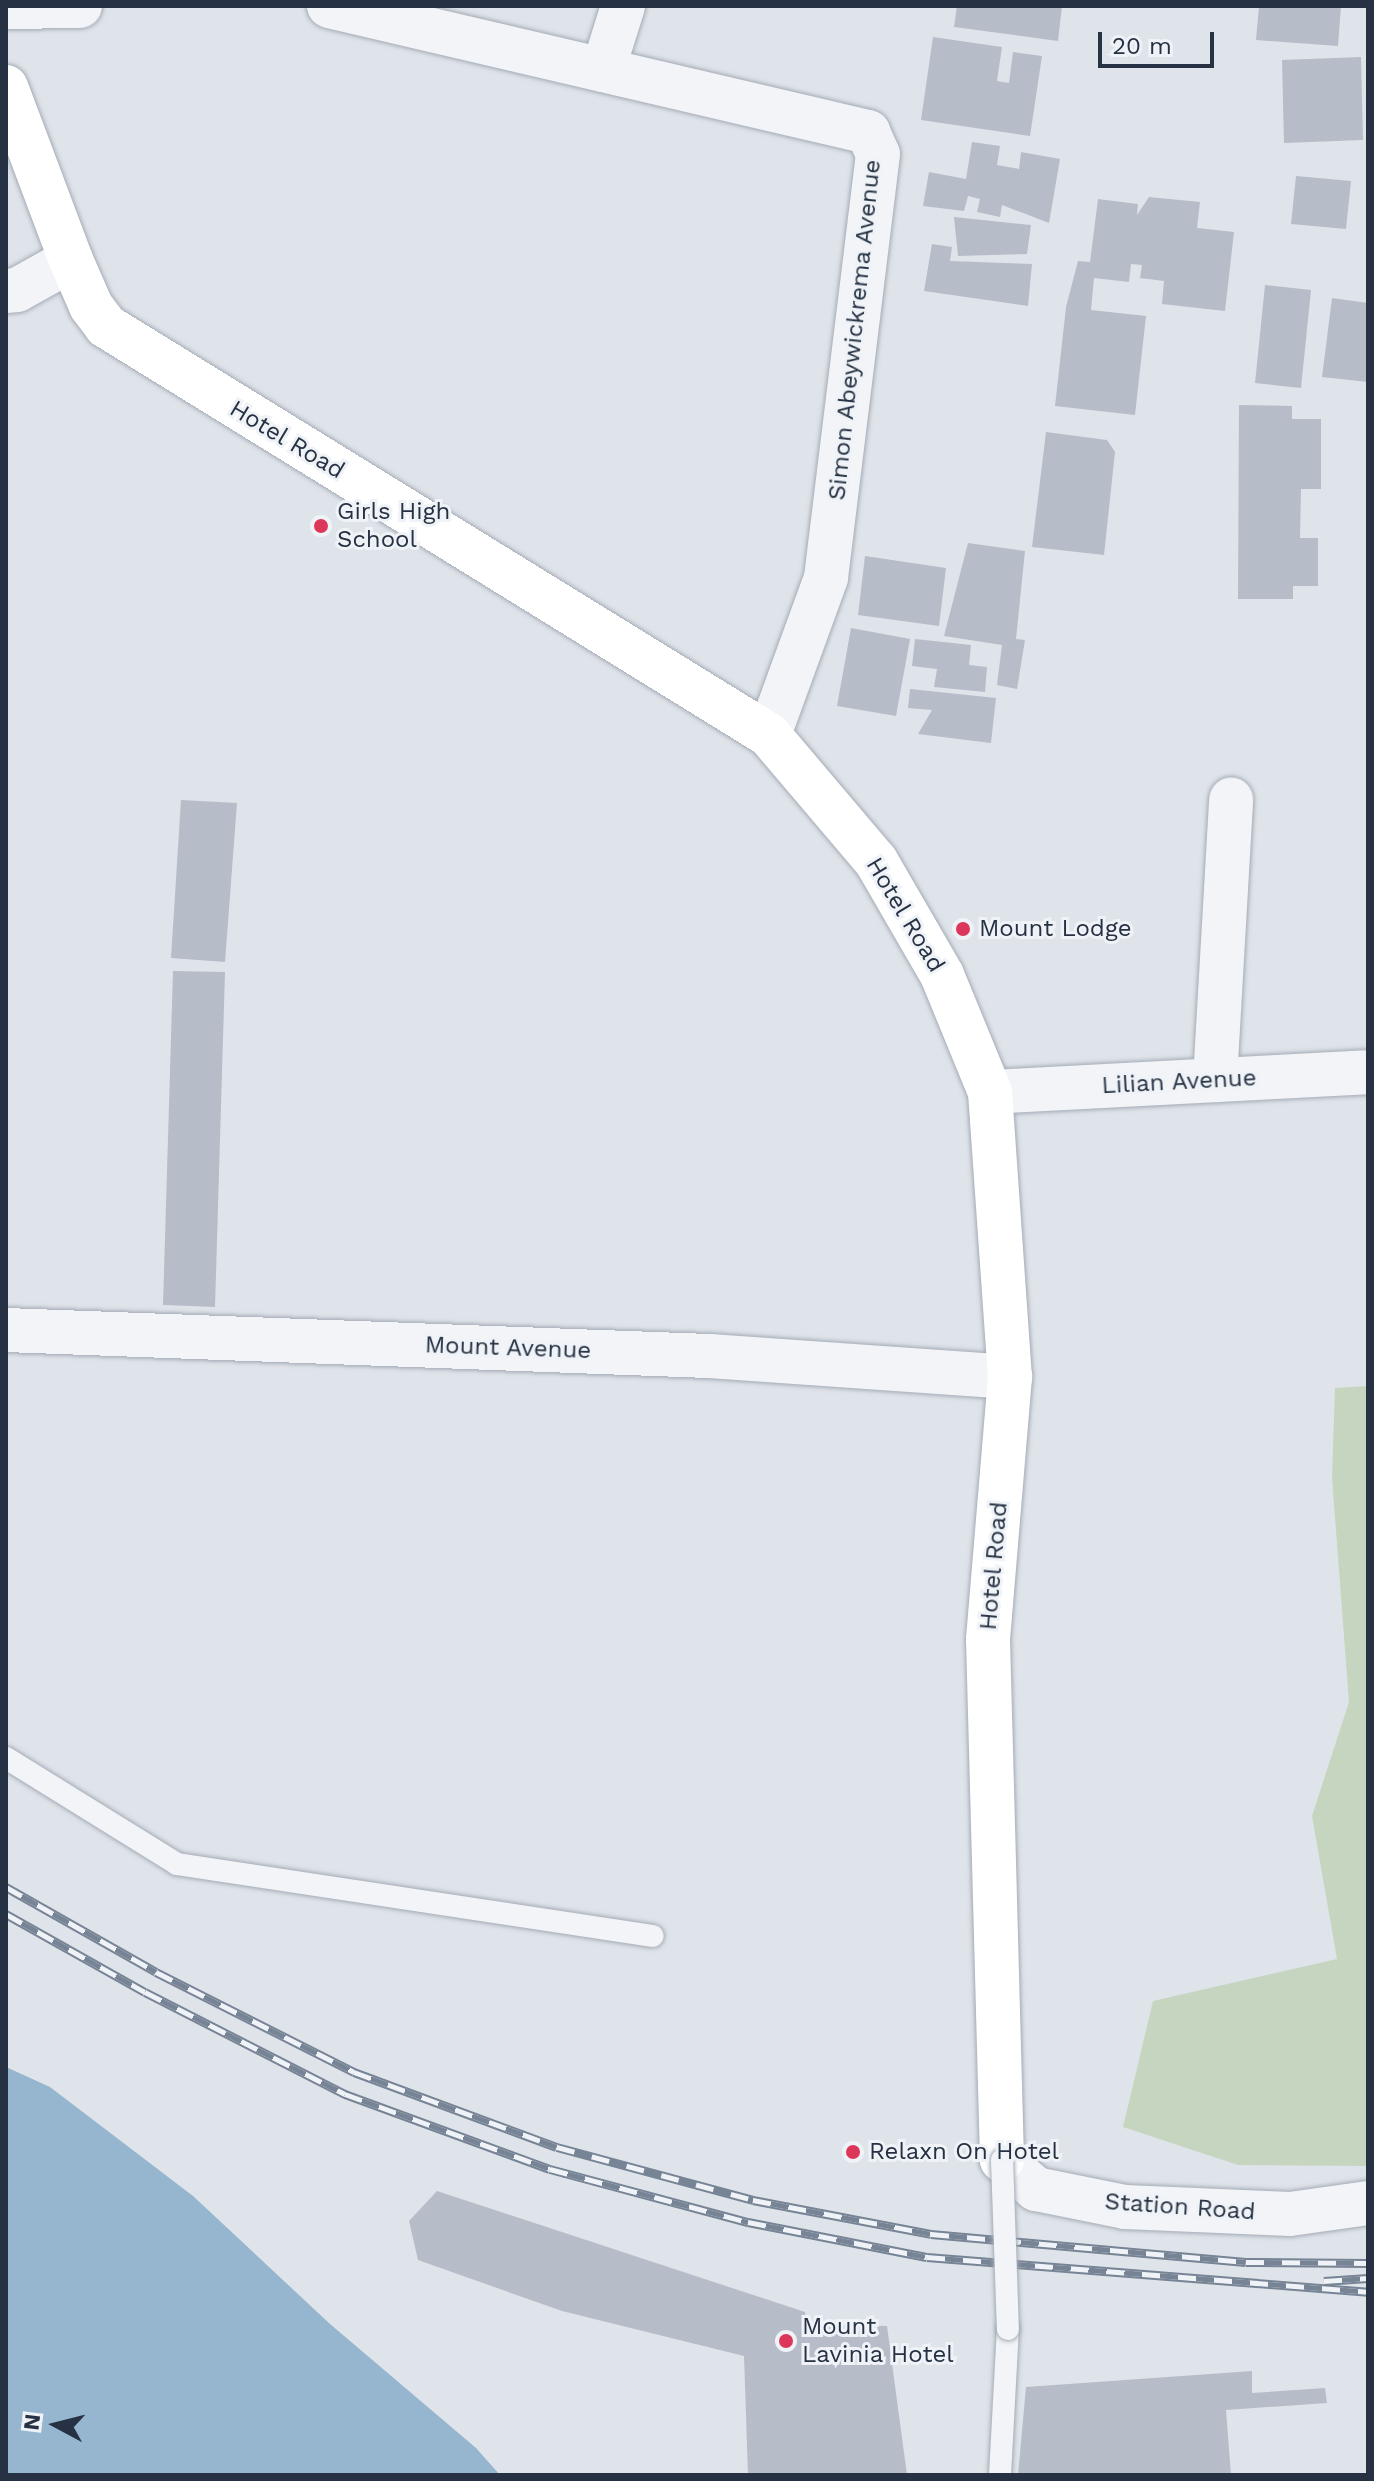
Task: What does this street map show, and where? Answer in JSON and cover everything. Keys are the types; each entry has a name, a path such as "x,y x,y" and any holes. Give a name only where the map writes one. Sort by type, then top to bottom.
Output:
{"street":[{"path":"6,7 80,6"},
{"name":"Simon Abeywickrema Avenue","path":"329,6 868,132 878,154 826,578 769,735"},
{"path":"603,70 623,6"},
{"name":"Hotel Road","path":"6,87 91,306 128,343 769,735 876,861 942,975 990,1092 1010,1377 988,1639 1002,2160"},
{"path":"6,291 17,290 71,260"},
{"path":"1215,1080 1231,799"},
{"name":"Lilian Avenue","path":"990,1092 1368,1072"},
{"name":"Mount Avenue","path":"6,1330 710,1356 1010,1377"},
{"name":"Station Road","path":"1002,2160 1036,2189 1125,2207 1290,2214 1368,2203"}],"lane":[{"path":"6,1758 177,1864 653,1936"},
{"path":"1000,2475 1008,2329 1002,2160"}],"green space":[{"path":"1368,1386 1368,2166 1238,2165 1123,2127 1153,2001 1337,1959 1312,1816 1349,1702 1332,1478 1335,1388"}],"water":[{"path":"6,2067 50,2087 193,2196 330,2324 476,2448 500,2475 6,2475"}],"building":[{"path":"957,6 1062,6 1058,41 954,27"},
{"path":"1259,6 1341,6 1338,46 1256,40"},
{"path":"933,37 1002,47 997,81 1009,83 1013,52 1042,56 1030,136 921,120"},
{"path":"1361,57 1363,140 1284,143 1282,60"},
{"path":"972,142 1000,146 997,165 1019,169 1021,152 1060,159 1049,223 1002,205 1000,217 977,212 980,199 968,196 964,211 923,206 929,172 966,179"},
{"path":"1296,176 1351,181 1346,229 1291,224"},
{"path":"1149,197 1200,202 1197,228 1234,232 1225,311 1162,304 1164,281 1140,278 1142,265 1131,264 1129,282 1094,278 1091,310 1146,316 1135,415 1055,406 1066,307 1078,261 1090,262 1098,199 1138,204 1137,215"},
{"path":"954,217 1031,225 1027,254 958,256"},
{"path":"932,244 952,247 950,261 1032,264 1028,306 924,291"},
{"path":"1265,285 1311,290 1301,388 1255,383"},
{"path":"1332,298 1368,303 1368,382 1322,377"},
{"path":"1239,405 1292,406 1292,419 1321,419 1321,489 1301,489 1300,538 1318,538 1318,586 1293,586 1293,599 1238,599"},
{"path":"1046,432 1107,440 1115,452 1104,555 1032,547"},
{"path":"968,543 1025,551 1016,639 1025,640 1017,689 997,685 1002,645 944,636"},
{"path":"865,556 946,568 939,626 858,615"},
{"path":"851,628 910,639 896,716 837,706"},
{"path":"915,639 971,645 969,665 987,667 985,692 934,687 937,669 912,666"},
{"path":"910,689 996,698 991,743 918,734 932,710 908,708"},
{"path":"181,800 237,803 225,962 171,958"},
{"path":"173,971 225,972 215,1307 163,1305"},
{"name":"Mount Lavinia Hotel","path":"437,2191 805,2312 807,2324 887,2326 907,2475 748,2475 744,2356 562,2311 418,2260 409,2221"},
{"path":"1252,2371 1252,2393 1325,2388 1327,2403 1226,2410 1231,2475 1018,2475 1026,2387"}],"railway":[{"path":"6,1887 156,1972 354,2072 557,2147 753,2200 931,2234 1246,2262 1368,2263"},
{"path":"6,1914 145,1992 345,2094 550,2169 748,2222 927,2257 1368,2292"},
{"path":"1324,2281 1368,2278"}],"place":[{"name":"Girls High School","path":"321,526"},
{"name":"Mount Lodge","path":"963,929"},
{"name":"Relaxn On Hotel","path":"853,2152"},
{"name":"Mount Lavinia Hotel","path":"786,2341"}]}
